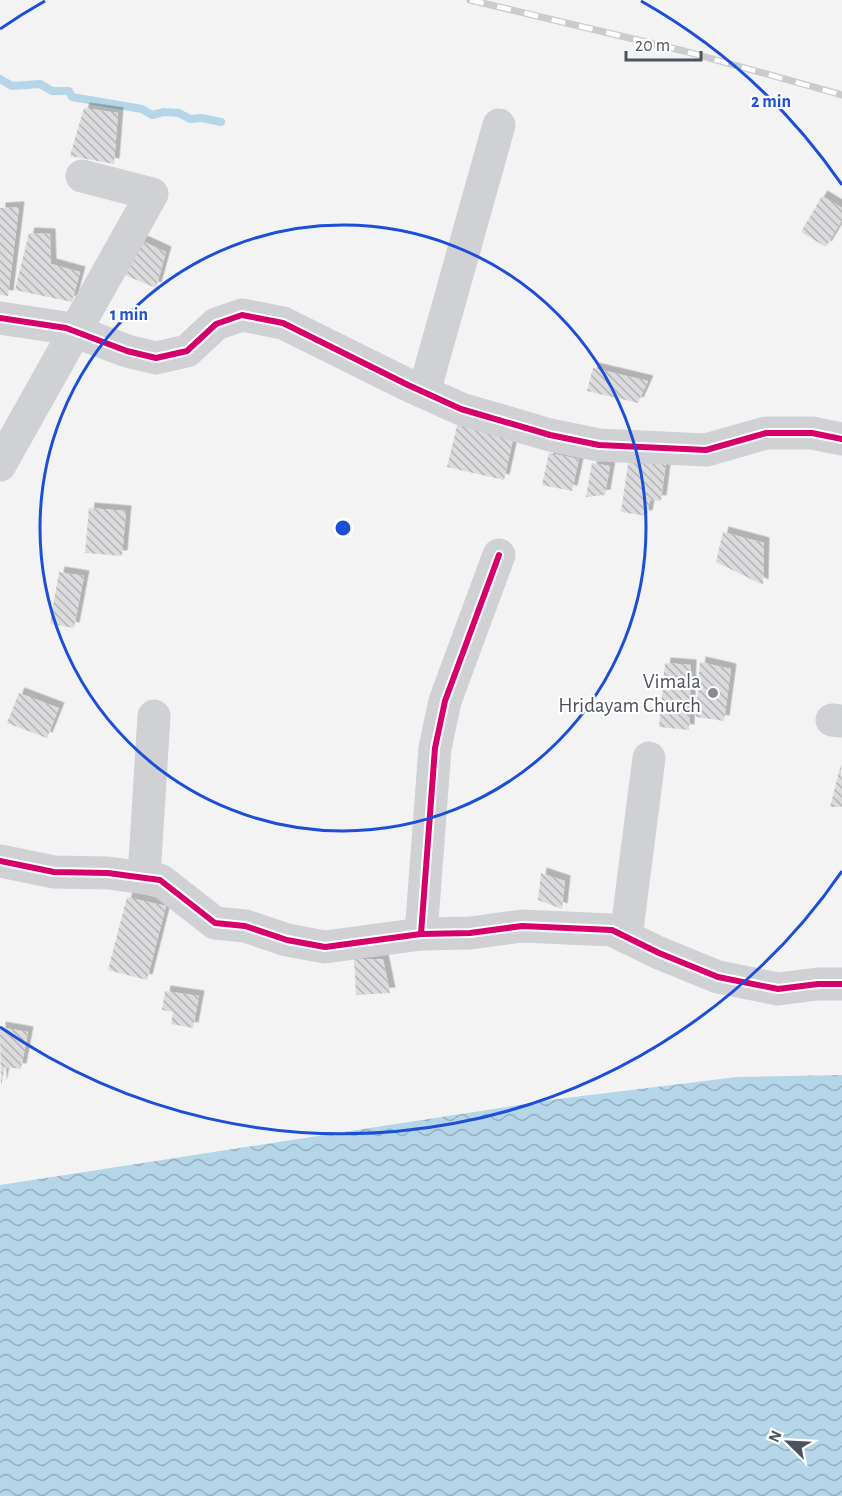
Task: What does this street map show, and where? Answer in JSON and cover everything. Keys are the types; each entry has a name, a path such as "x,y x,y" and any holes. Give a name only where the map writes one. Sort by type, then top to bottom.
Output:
{"street":[{"path":"424,392 499,125"},
{"path":"0,465 152,194 82,176"},
{"path":"0,318 66,328 127,351 156,358 187,351 216,324 242,315 283,323 461,409 550,435 599,445 706,450 766,433 812,433 842,439"},
{"path":"421,934 435,748 445,701 499,555"},
{"path":"144,877 154,716"},
{"path":"626,937 649,758"},
{"path":"0,861 54,872 108,873 160,880 215,923 245,926 287,940 325,946 421,934 470,933 522,926 612,930 718,977 778,989 818,984 842,984"}],"water":[{"path":"842,1075 842,1496 0,1496 0,1185 558,1099 737,1077"}],"building":[{"path":"84,108 118,113 114,164 70,156"},
{"path":"822,196 842,208 842,220 826,247 801,232"},
{"path":"19,207 8,296 0,295 0,208"},
{"path":"29,233 50,234 51,264 80,272 72,302 15,290"},
{"path":"142,241 166,252 156,288 120,273"},
{"path":"593,368 648,381 638,403 587,391"},
{"path":"458,422 514,435 504,480 447,467"},
{"path":"549,453 579,459 572,491 542,485"},
{"path":"629,457 666,462 661,501 650,500 647,516 621,512"},
{"path":"592,463 610,466 605,495 586,497"},
{"path":"89,508 126,511 122,556 85,553"},
{"path":"723,532 764,543 763,585 716,562"},
{"path":"59,572 84,576 74,628 50,624"},
{"name":"Vimala Hridayam Church","path":"700,662 731,669 724,721 696,717"},
{"path":"665,663 691,665 689,730 659,727"},
{"path":"19,693 59,708 47,738 7,723"},
{"path":"841,764 842,807 830,807"},
{"path":"541,873 565,881 562,909 538,900"},
{"path":"127,897 166,906 147,980 108,970"},
{"path":"354,959 383,959 390,993 356,995"},
{"path":"165,991 199,996 193,1028 171,1024 173,1012 162,1010"},
{"path":"0,1027 28,1032 21,1069 5,1067 1,1086"}],"waterway":[{"path":"0,79 12,86 40,84 52,91 69,91 72,97 142,109 152,115 164,112 179,113 190,119 202,118 221,122"}],"railway":[{"path":"470,0 684,51 842,95"}],"cycle path":[{"path":"0,318 66,328 127,351 156,358 187,351 216,324 242,315 283,323 461,409 550,435 599,445 706,450 766,433 812,433 842,439"},
{"path":"421,934 435,748 445,701 499,555"},
{"path":"0,861 54,872 108,873 160,880 215,923 245,926 287,940 325,947 421,934 470,933 522,926 612,930 659,953 718,977 778,989 818,984 842,984"}],"place":[{"name":"Vimala Hridayam Church","path":"713,693"}]}
